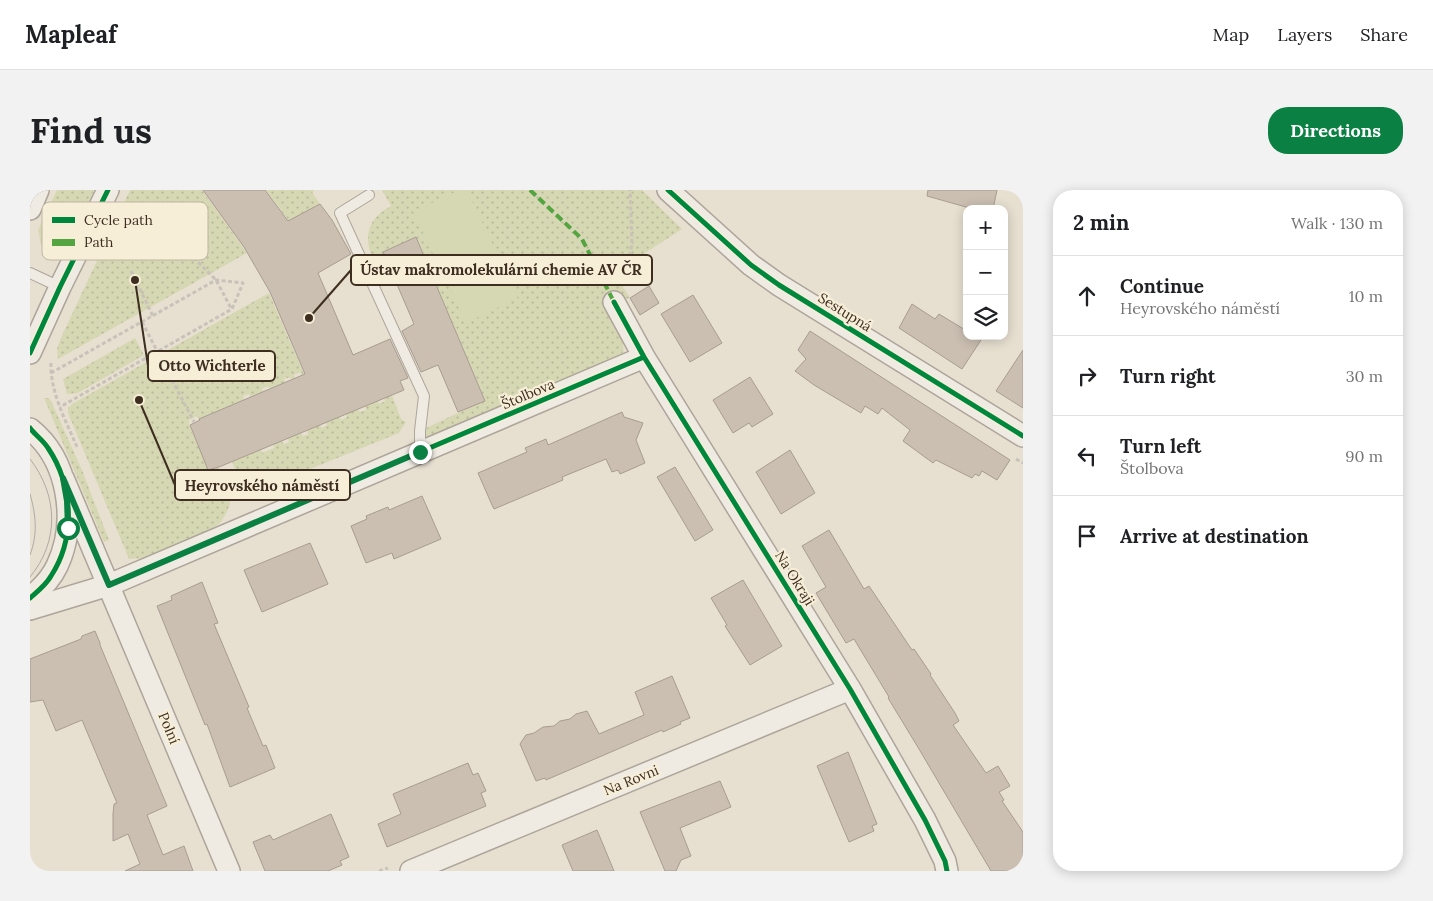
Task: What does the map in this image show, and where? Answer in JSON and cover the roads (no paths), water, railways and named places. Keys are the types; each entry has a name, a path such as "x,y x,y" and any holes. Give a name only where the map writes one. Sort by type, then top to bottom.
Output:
{"street":[{"path":"30,209 38,190"},
{"path":"102,202 108,190"},
{"name":"Sestupná","path":"668,190 751,265 779,285 1023,436"},
{"path":"30,353 73,260"},
{"name":"Na Okraji","path":"614,302 644,357 850,689 925,820 945,861 947,871"},
{"name":"Štolbova","path":"30,609 109,585 644,357"},
{"name":"Polní","path":"30,429 47,447 63,478 229,871"},
{"path":"30,598 50,578 57,567 65,542 68,515 63,478"},
{"name":"Na Rovni","path":"411,871 850,689"}],"lane":[{"path":"369,195 340,213 424,396 420,452"},
{"path":"30,273 60,287"}],"tram line":[{"path":"30,459 46,488 52,518 47,548 40,563 30,577"},
{"path":"30,494 35,524 33,547 30,555"}],"place":[{"name":"Otto Wichterle","path":"135,280"},
{"name":"Ústav makromolekulární chemie AV ČR","path":"309,318"},
{"name":"Heyrovského náměstí","path":"139,400"}]}
